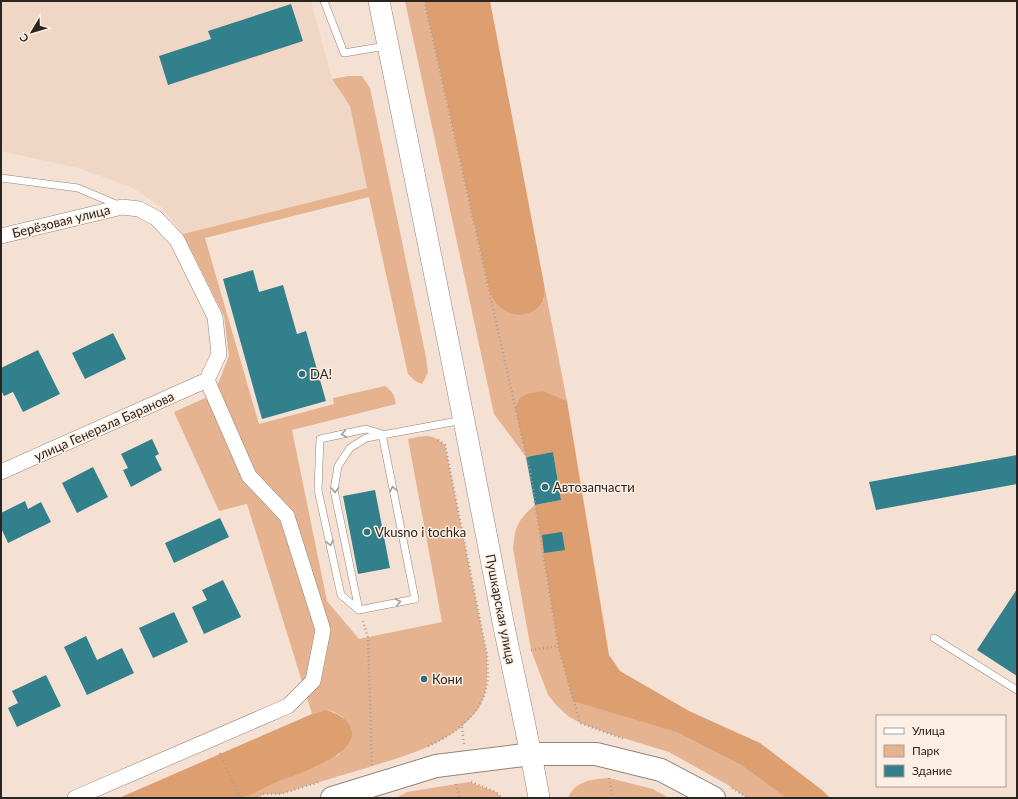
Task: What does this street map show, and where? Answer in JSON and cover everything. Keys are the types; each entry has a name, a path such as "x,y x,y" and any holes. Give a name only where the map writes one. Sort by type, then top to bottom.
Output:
{"main road":[{"name":"Пушкарская улица","path":"379,1 465,419 509,653 532,754 539,798"},
{"path":"328,790 436,766 532,754 596,754 661,770 714,798"}],"street":[{"name":"Берёзовая улица","path":"1,236 122,207"},
{"path":"76,798 288,706 313,681 323,630 287,516 249,476 207,380 219,354 215,317 177,240 156,218 139,209 122,207"},
{"name":"улица Генерала Баранова","path":"1,472 207,380"}],"lane":[{"path":"324,1 344,53 388,46"},
{"path":"1,178 78,188 122,207"},
{"path":"359,610 334,490 338,466 350,448 366,438 465,419"},
{"path":"359,610 341,595 318,490 320,439 366,429 382,434"},
{"path":"359,610 415,599 382,434"},
{"path":"934,638 1017,690"}],"path":[{"path":"424,1 530,473 558,646 580,723 613,735"},
{"path":"427,747 440,741 462,726 478,708 485,694 488,678 487,655 445,445 439,439 434,437"},
{"path":"359,610 368,638 372,766 379,764"},
{"path":"531,650 558,646"},
{"path":"213,738 240,798"},
{"path":"609,778 612,798"},
{"path":"469,782 481,785 496,792 502,798"},
{"path":"449,785 462,783"},
{"path":"456,784 460,798"},
{"path":"256,798 264,794 328,790"}],"shaded area":[{"path":"1,1 311,1 332,79 350,106 367,188 183,234 161,207 131,187 78,168 1,151"},
{"path":"424,1 490,1 544,284 543,300 535,310 529,313 517,315 505,311 497,304 490,294"},
{"path":"544,391 567,401 609,655 620,671 689,711 760,743 822,790 830,798 786,798 741,765 676,732 573,701 558,646 535,505 561,500 553,452 526,457 515,408 520,398 527,394"},
{"path":"326,710 346,720 351,727 352,732 350,741 344,749 334,757 309,770 241,798 119,798 312,714"}],"green space":[{"path":"405,1 424,1 490,294 505,310 513,313 526,314 544,299 544,284 567,401 544,391 515,408 526,457 494,414"},
{"path":"348,76 362,76 370,88 426,357 428,373 422,384 415,381 408,374 369,197 205,238 259,424 334,404 333,398 385,386 395,398 396,404 292,430 327,601 359,639 442,622 408,439 427,436 436,438 445,445 487,655 486,690 482,703 467,721 454,732 426,748 281,794 264,794 256,798 241,798 276,782 316,767 338,755 349,741 343,717 334,712 328,711 312,714 247,504 219,511 174,412 214,394 229,356 224,316 183,234 367,188 350,106 332,79"},
{"path":"535,505 558,646 573,700 676,732 741,765 786,798 747,798 728,785 669,752 580,723 568,716 557,706 548,695 531,650 513,549 518,524"},
{"path":"609,778 653,789 669,798 568,798 571,792 580,784 590,780"},
{"path":"469,782 496,792 502,798 396,798 407,792"}],"building":[{"path":"291,4 303,41 168,85 159,56 211,39 208,31"},
{"path":"253,270 259,292 283,285 297,334 306,331 326,401 262,419 223,279"},
{"path":"113,333 126,359 85,379 72,353"},
{"path":"38,350 60,394 23,412 13,392 4,396 1,390 1,368"},
{"path":"152,439 159,454 155,456 162,470 131,487 123,470 128,468 121,454"},
{"name":"Автозапчасти","path":"553,452 561,500 535,505 526,457"},
{"path":"1017,455 1017,484 876,510 869,482"},
{"path":"93,467 108,497 77,513 62,483"},
{"name":"Vkusno i tochka","path":"375,490 390,568 358,574 343,496"},
{"path":"25,501 28,509 41,502 51,522 8,543 1,528 1,513"},
{"path":"220,518 229,537 174,563 165,543"},
{"path":"562,532 565,550 544,553 542,535"},
{"path":"223,580 241,617 204,634 192,607 207,600 202,590"},
{"path":"1017,589 1017,676 977,650"},
{"path":"174,612 188,642 153,658 139,628"},
{"path":"86,636 97,660 122,648 134,673 87,695 64,647"},
{"path":"46,675 61,706 17,727 8,708 18,703 12,691"}],"place":[{"name":"DA!","path":"302,374"},
{"name":"Автозапчасти","path":"545,487"},
{"name":"Vkusno i tochka","path":"367,532"},
{"name":"Кони","path":"424,679"}]}
